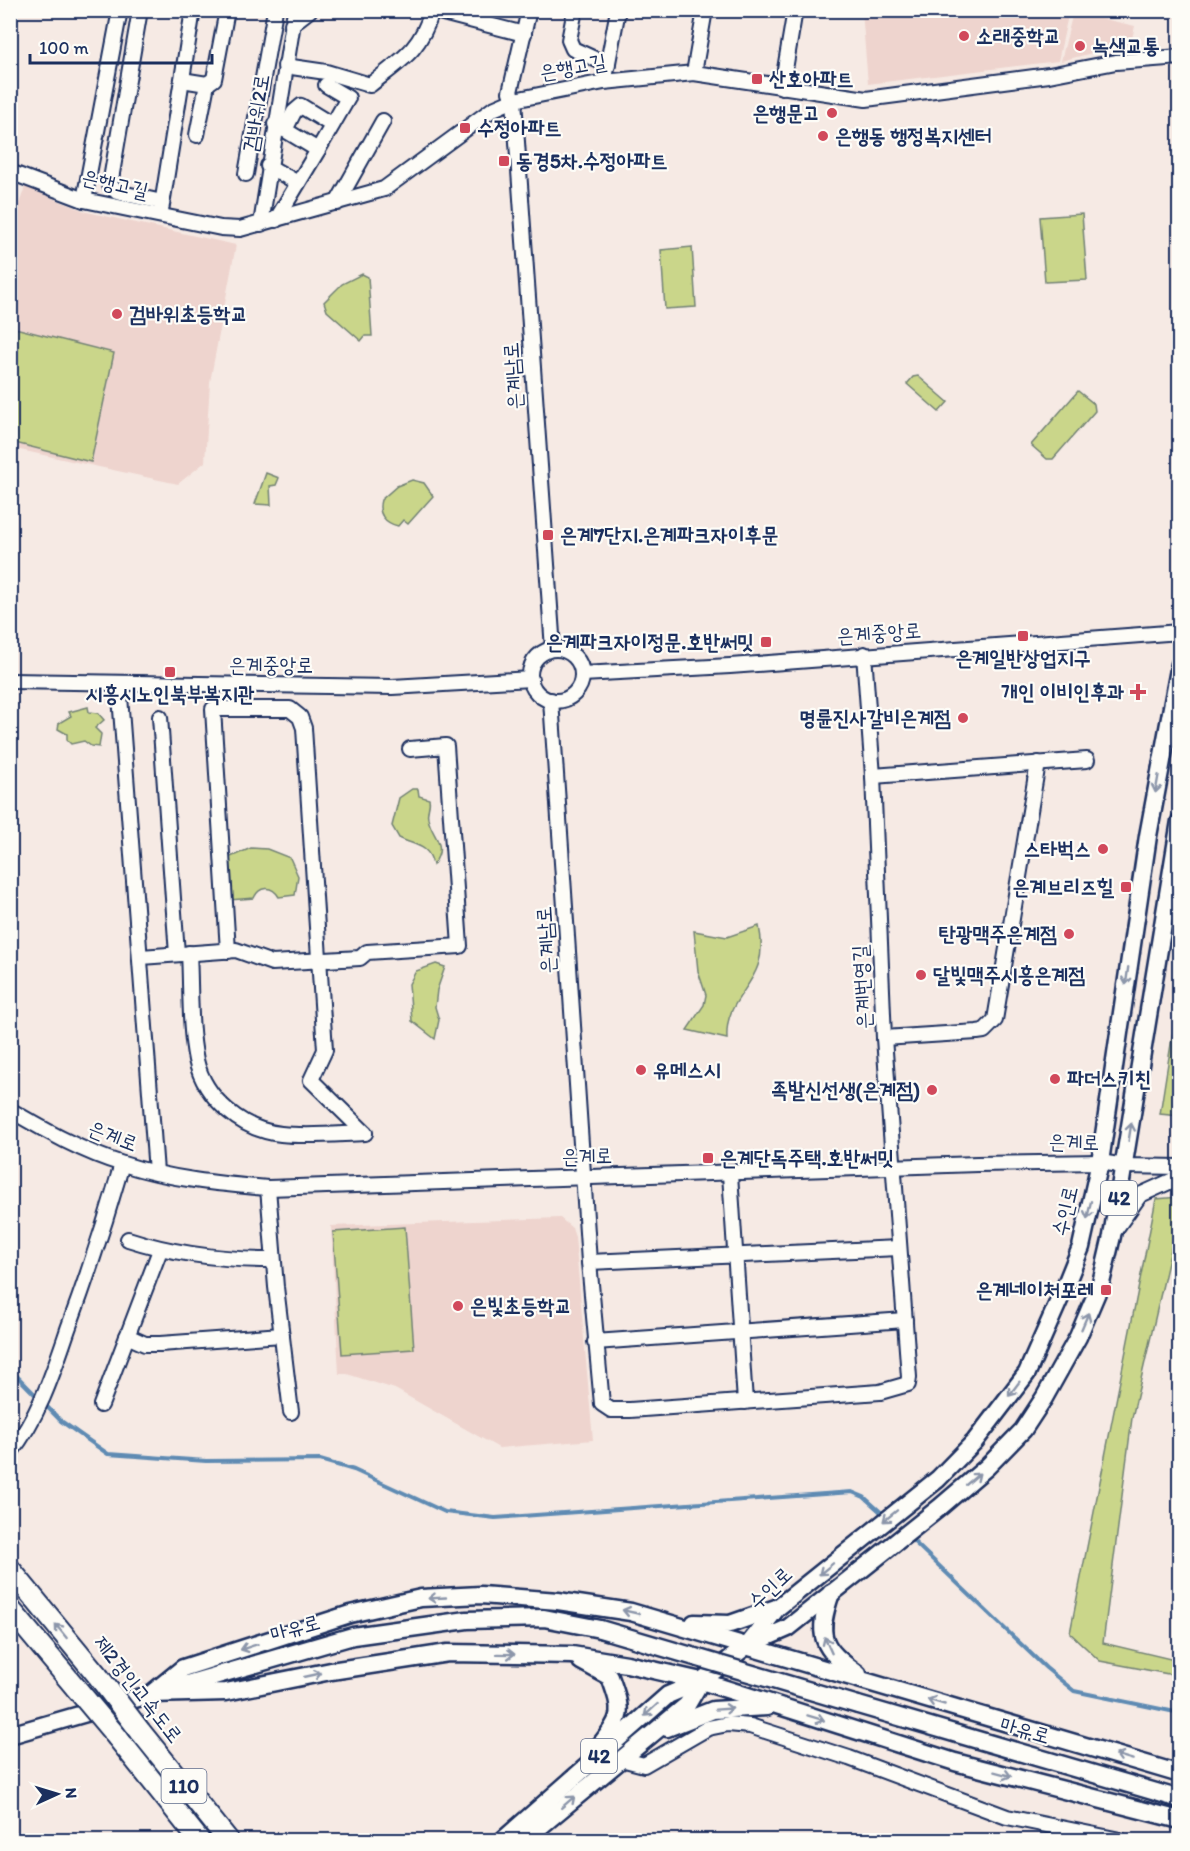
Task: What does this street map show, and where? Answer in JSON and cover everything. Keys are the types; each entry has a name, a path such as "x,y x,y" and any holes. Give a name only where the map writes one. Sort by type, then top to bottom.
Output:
{"highway":[{"name":"제2경인고속도로","path":"10,1569 228,1840"},
{"name":"110","path":"10,1609 199,1840"}],"main road":[{"name":"수인로","path":"748,1645 777,1608 938,1479 975,1441 1027,1372 1081,1247 1100,1162 1148,836 1179,664"},
{"name":"수인로","path":"503,1840 668,1695 701,1681 748,1645 788,1628 929,1517 987,1467 1023,1430 1078,1337 1101,1283 1125,1166 1179,821"},
{"path":"831,1593 822,1620 824,1637 833,1656 868,1682"},
{"path":"151,1694 183,1668 350,1614 421,1598 481,1595 558,1601 631,1612 1179,1774"},
{"path":"657,1619 730,1624 777,1608"},
{"name":"마유로","path":"10,1735 364,1634 467,1620 533,1618 600,1629 1179,1799"},
{"path":"151,1694 226,1692 331,1671 448,1653 570,1655 627,1664 701,1681 955,1762 1179,1820"},
{"path":"570,1655 610,1677 620,1705 618,1721 570,1782"},
{"name":"수인로","path":"524,1840 687,1705 701,1681"},
{"path":"650,1736 713,1710 780,1707"}],"street":[{"path":"84,200 120,10"},
{"path":"140,10 110,185 117,192 161,209 193,10"},
{"path":"197,135 207,84 214,79 227,10"},
{"path":"246,174 275,10"},
{"path":"293,17 310,10"},
{"name":"은계남로","path":"529,10 510,92 514,99 553,649"},
{"path":"575,10 569,40 573,49 608,64"},
{"path":"604,82 618,10"},
{"path":"694,73 705,10"},
{"path":"782,87 795,10"},
{"path":"285,66 326,72 370,85 417,47 426,31 431,11 524,34"},
{"name":"검바위2로","path":"261,224 268,166 280,127 285,66 293,17"},
{"name":"은행고길","path":"10,172 84,200 161,209 221,228 240,229 384,189 493,108 514,99 604,82 694,73 866,99 1049,75 1116,62 1179,57"},
{"path":"182,80 207,84"},
{"path":"276,219 348,98 326,85"},
{"path":"318,150 280,127 301,106 332,125"},
{"path":"337,203 383,121"},
{"path":"268,166 298,183"},
{"name":"은계중앙로","path":"582,674 730,666 864,654 1179,633"},
{"path":"553,649 570,653 576,658 582,674 581,682 573,695 559,701 551,700 538,693 531,679 533,663 545,652 553,649"},
{"name":"은계번영길","path":"864,654 873,776 884,1038 984,1031 995,1020 1038,763"},
{"name":"은계중앙로","path":"10,681 392,687 531,679"},
{"path":"119,683 156,1172"},
{"name":"은계남로","path":"551,700 600,1399 606,1408 630,1410 745,1402"},
{"path":"160,717 183,954 196,1058 210,1090 224,1107 255,1127 279,1134 364,1133 311,1080 325,1050 304,728 300,717 290,709 213,709 228,951"},
{"path":"141,957 236,950 272,963 360,958 367,952 460,946 446,746 410,749"},
{"path":"873,776 1087,760"},
{"path":"730,1174 745,1402 880,1392 908,1384 884,1038"},
{"name":"은계로","path":"10,1110 55,1135 122,1164 196,1180 268,1188 585,1176 730,1174 1100,1162 1125,1166 1179,1167"},
{"path":"10,1453 28,1431 55,1367 98,1248 122,1164"},
{"path":"1112,1234 1134,1200 1153,1187 1179,1177"},
{"path":"268,1188 273,1260 291,1412"},
{"path":"128,1239 160,1250 246,1260 273,1260"},
{"path":"589,1262 899,1248"},
{"path":"101,1406 160,1250"},
{"path":"595,1342 905,1320"},
{"path":"127,1336 145,1344 160,1344 282,1335"},
{"path":"621,1759 644,1765 708,1728 728,1724 750,1726 849,1758 1007,1817 1120,1840"}],"shaded area":[{"name":"소래중학교","path":"862,10 1069,11 1058,61 868,84"},
{"name":"녹색교통","path":"1073,12 1135,26 1131,43 1061,61"},
{"name":"검바위초등학교","path":"25,187 87,212 236,245 210,382 205,462 178,484 11,448 10,229"},
{"name":"은빛초등학교","path":"560,1218 572,1228 575,1237 593,1440 499,1448 395,1389 347,1374 339,1374 331,1226"}],"green space":[{"path":"1082,214 1087,280 1045,282 1040,217"},
{"path":"692,247 696,307 665,309 661,250"},
{"path":"362,274 368,277 372,336 365,336 361,341 327,311 324,302 342,284"},
{"path":"11,327 114,353 91,462 11,442"},
{"path":"918,376 948,402 939,412 907,384 913,377"},
{"path":"1078,391 1094,404 1095,411 1053,459 1047,459 1031,445"},
{"path":"266,473 279,478 276,485 270,486 271,505 255,504"},
{"path":"412,480 424,483 433,496 408,524 403,520 398,526 393,525 381,514 381,500 397,486"},
{"path":"88,707 89,712 98,713 104,720 95,728 101,734 99,747 91,746 84,741 71,744 67,740 67,734 58,729 59,723 71,716 69,712"},
{"path":"412,789 418,789 419,796 429,799 428,818 439,845 438,857 433,865 425,849 399,838 392,826 399,798"},
{"path":"251,848 267,849 290,858 298,876 295,895 279,897 273,890 266,888 259,891 254,898 229,900 226,859"},
{"path":"759,926 761,946 759,962 754,975 733,1009 728,1023 727,1039 687,1030 704,1005 706,995 698,971 694,931 727,937"},
{"path":"436,964 445,967 437,990 435,1007 439,1020 435,1039 412,1021 409,984 416,971"},
{"path":"1179,993 1179,1116 1160,1114"},
{"path":"1179,1197 1179,1215 1132,1418 1103,1643 1179,1661 1179,1676 1100,1661 1070,1633 1156,1199"},
{"path":"405,1227 414,1349 342,1354 333,1232"}],"waterway":[{"path":"10,1369 61,1421 108,1454 206,1461 320,1460 354,1470 445,1512 495,1518 852,1492 864,1497 884,1515"},
{"path":"910,1538 1046,1668 1074,1691 1180,1713"}],"place":[{"name":"소래중학교","path":"964,36"},
{"name":"녹색교통","path":"1080,46"},
{"name":"산호아파트","path":"757,79"},
{"name":"은행문고","path":"832,113"},
{"name":"수정아파트","path":"465,128"},
{"name":"은행동 행정복지센터","path":"823,136"},
{"name":"동경5차.수정아파트","path":"504,161"},
{"name":"검바위초등학교","path":"117,314"},
{"name":"은계7단지.은계파크자이후문","path":"548,535"},
{"name":"은계일반상업지구","path":"1023,636"},
{"name":"은계파크자이정문.호반써밋","path":"766,642"},
{"name":"시흥시노인북부복지관","path":"170,672"},
{"name":"개인 이비인후과","path":"1138,692"},
{"name":"명륜진사갈비은계점","path":"963,718"},
{"name":"스타벅스","path":"1103,849"},
{"name":"은계브리즈힐","path":"1126,887"},
{"name":"탄광맥주은계점","path":"1069,934"},
{"name":"달빛맥주시흥은계점","path":"921,975"},
{"name":"유메스시","path":"641,1070"},
{"name":"파더스키친","path":"1055,1079"},
{"name":"족발신선생(은계점)","path":"932,1090"},
{"name":"은계단독주택.호반써밋","path":"708,1158"},
{"name":"은계네이처포레","path":"1106,1290"},
{"name":"은빛초등학교","path":"458,1306"}]}
